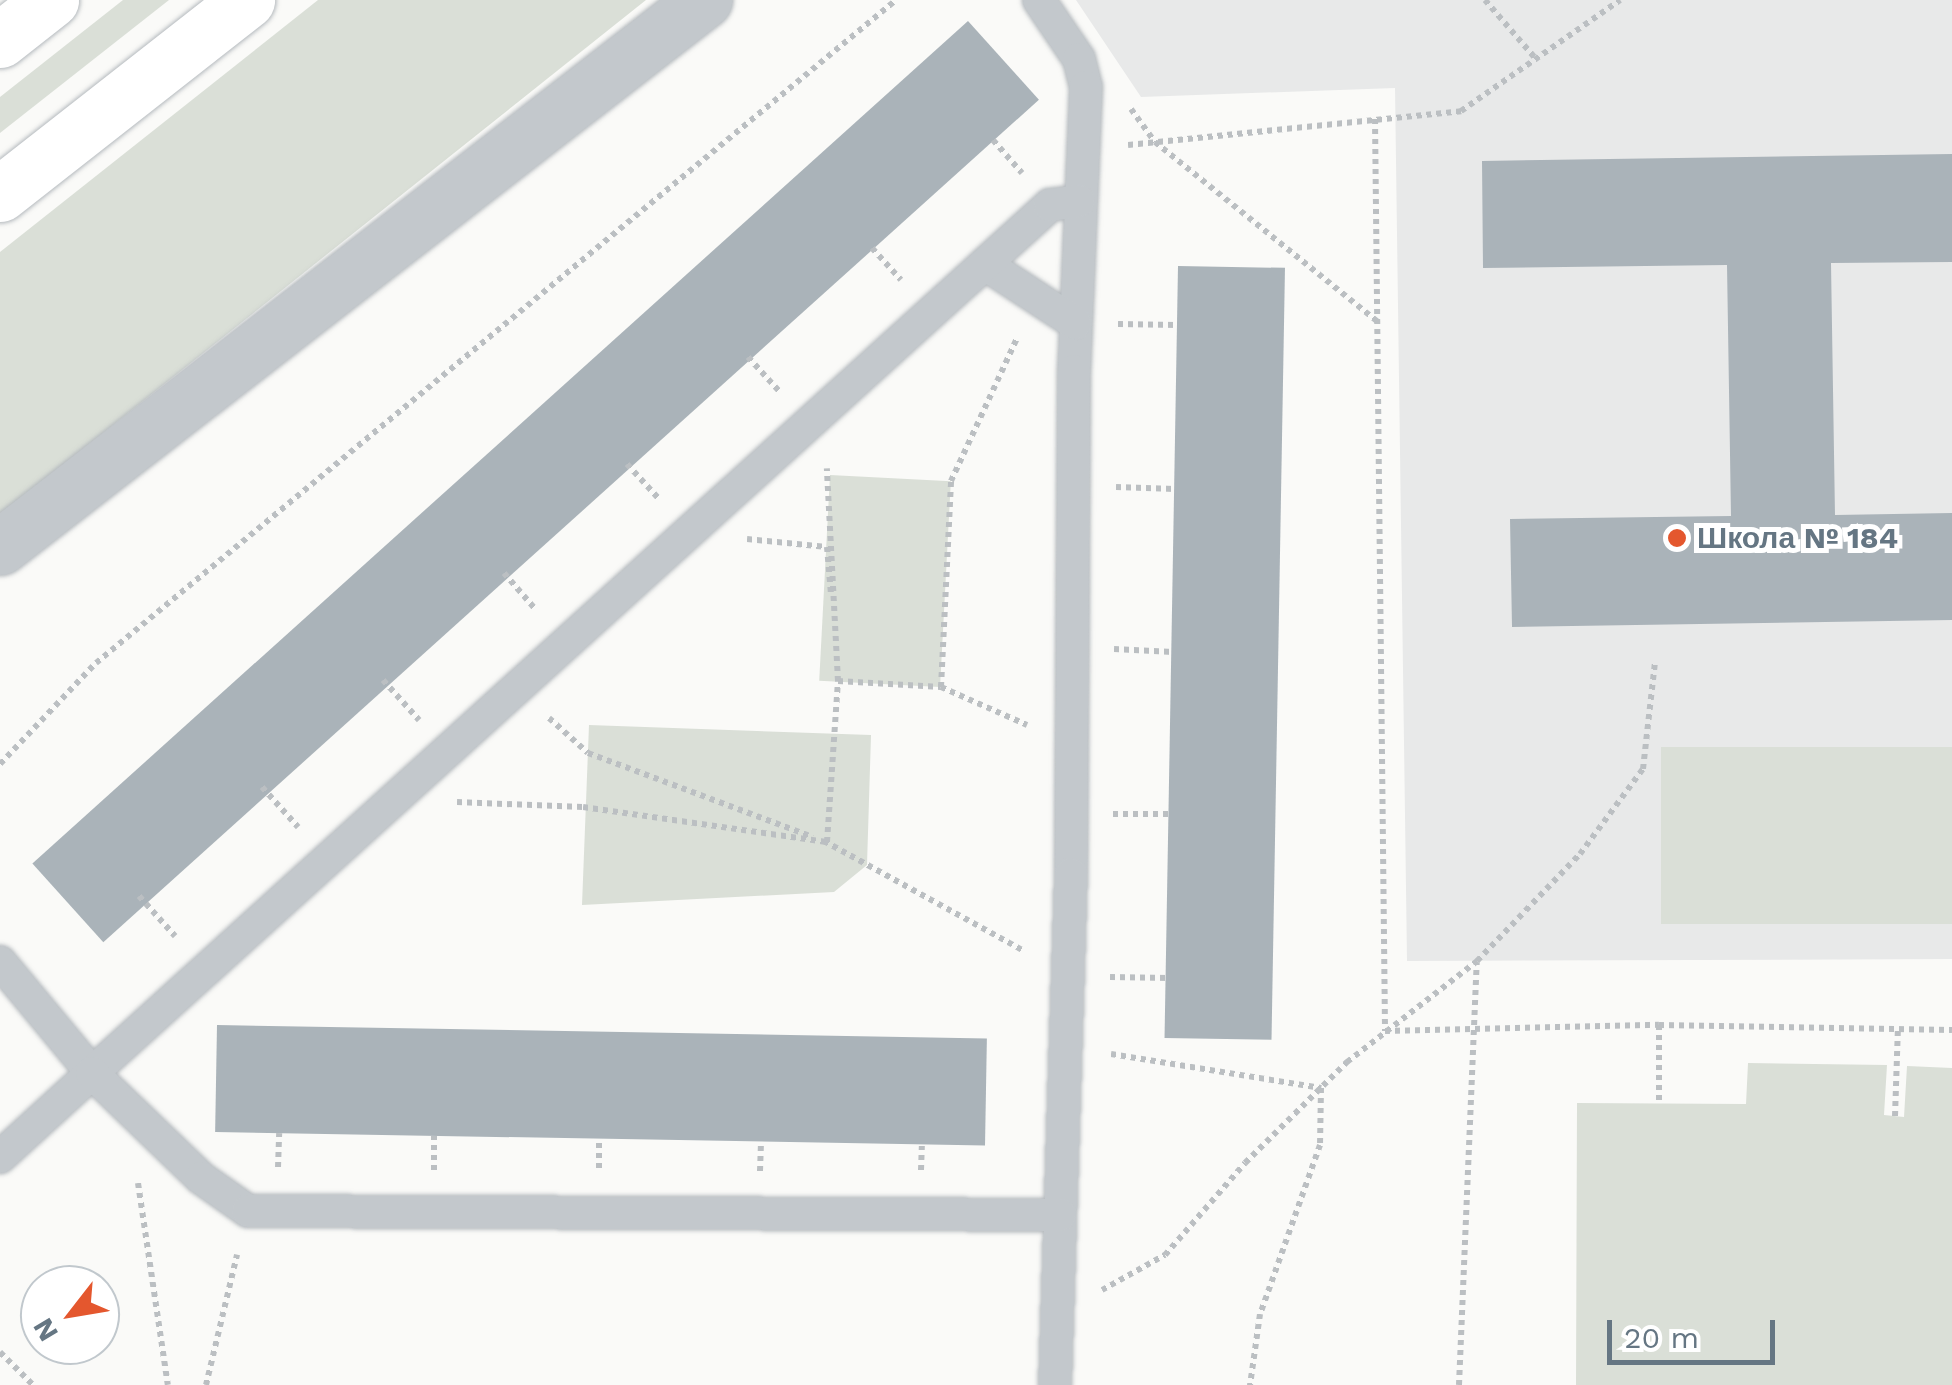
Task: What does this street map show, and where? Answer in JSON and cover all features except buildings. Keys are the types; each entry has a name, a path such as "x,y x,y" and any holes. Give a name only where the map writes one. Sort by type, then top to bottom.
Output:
{"main road":[{"path":"0,40 51,0"},
{"path":"0,194 247,0"}],"street":[{"path":"0,547 704,0"}],"lane":[{"path":"1040,0 1079,59 1086,87 1076,323 1072,813 1055,1385"},
{"path":"0,1157 1050,205 1080,201"},
{"path":"984,264 1076,323"},
{"path":"0,962 92,1074 126,1101 201,1178 248,1211 1060,1215"}],"path":[{"path":"0,764 96,664 896,0"},
{"path":"1485,0 1536,59"},
{"path":"1082,150 1461,111 1620,0"},
{"path":"1375,119 1386,1031"},
{"path":"1155,142 1378,322"},
{"path":"941,687 951,481 1035,298"},
{"path":"1076,323 1177,326"},
{"path":"808,424 830,475 838,681 826,842"},
{"path":"1074,486 1175,488"},
{"path":"688,533 826,547 838,681"},
{"path":"1074,647 1173,652"},
{"path":"1057,1315 1165,1254 1321,1088 1477,960 1580,854 1643,769 1654,662"},
{"path":"838,681 941,687 1028,725"},
{"path":"588,753 826,842 1068,976 1169,978"},
{"path":"396,799 582,808 826,842"},
{"path":"1072,813 1171,814"},
{"path":"1460,1385 1477,960"},
{"path":"1386,1031 1660,1025 1898,1026 1952,1030"},
{"path":"1660,1025 1660,1103"},
{"path":"1894,1116 1898,1026"},
{"path":"1066,1046 1321,1088"},
{"path":"1250,1385 1260,1314 1320,1145 1321,1088"},
{"path":"126,1101 168,1385"},
{"path":"206,1385 248,1211"},
{"path":"0,1352 33,1385"}],"shaded area":[{"path":"123,0 169,0 0,133 0,97"},
{"path":"318,0 646,0 0,515 0,252"},
{"name":"Школа № 184","path":"1076,0 1952,0 1952,959 1407,961 1395,88 1141,97"},
{"path":"830,475 951,481 940,687 819,681"},
{"path":"589,725 871,735 867,865 834,892 582,905"},
{"path":"1661,747 1952,747 1952,924 1661,924"},
{"path":"1748,1063 1887,1065 1884,1115 1904,1117 1907,1066 1952,1068 1952,1385 1576,1385 1577,1103 1746,1104"}],"place":[{"name":"Школа № 184","path":"1677,538"}]}
